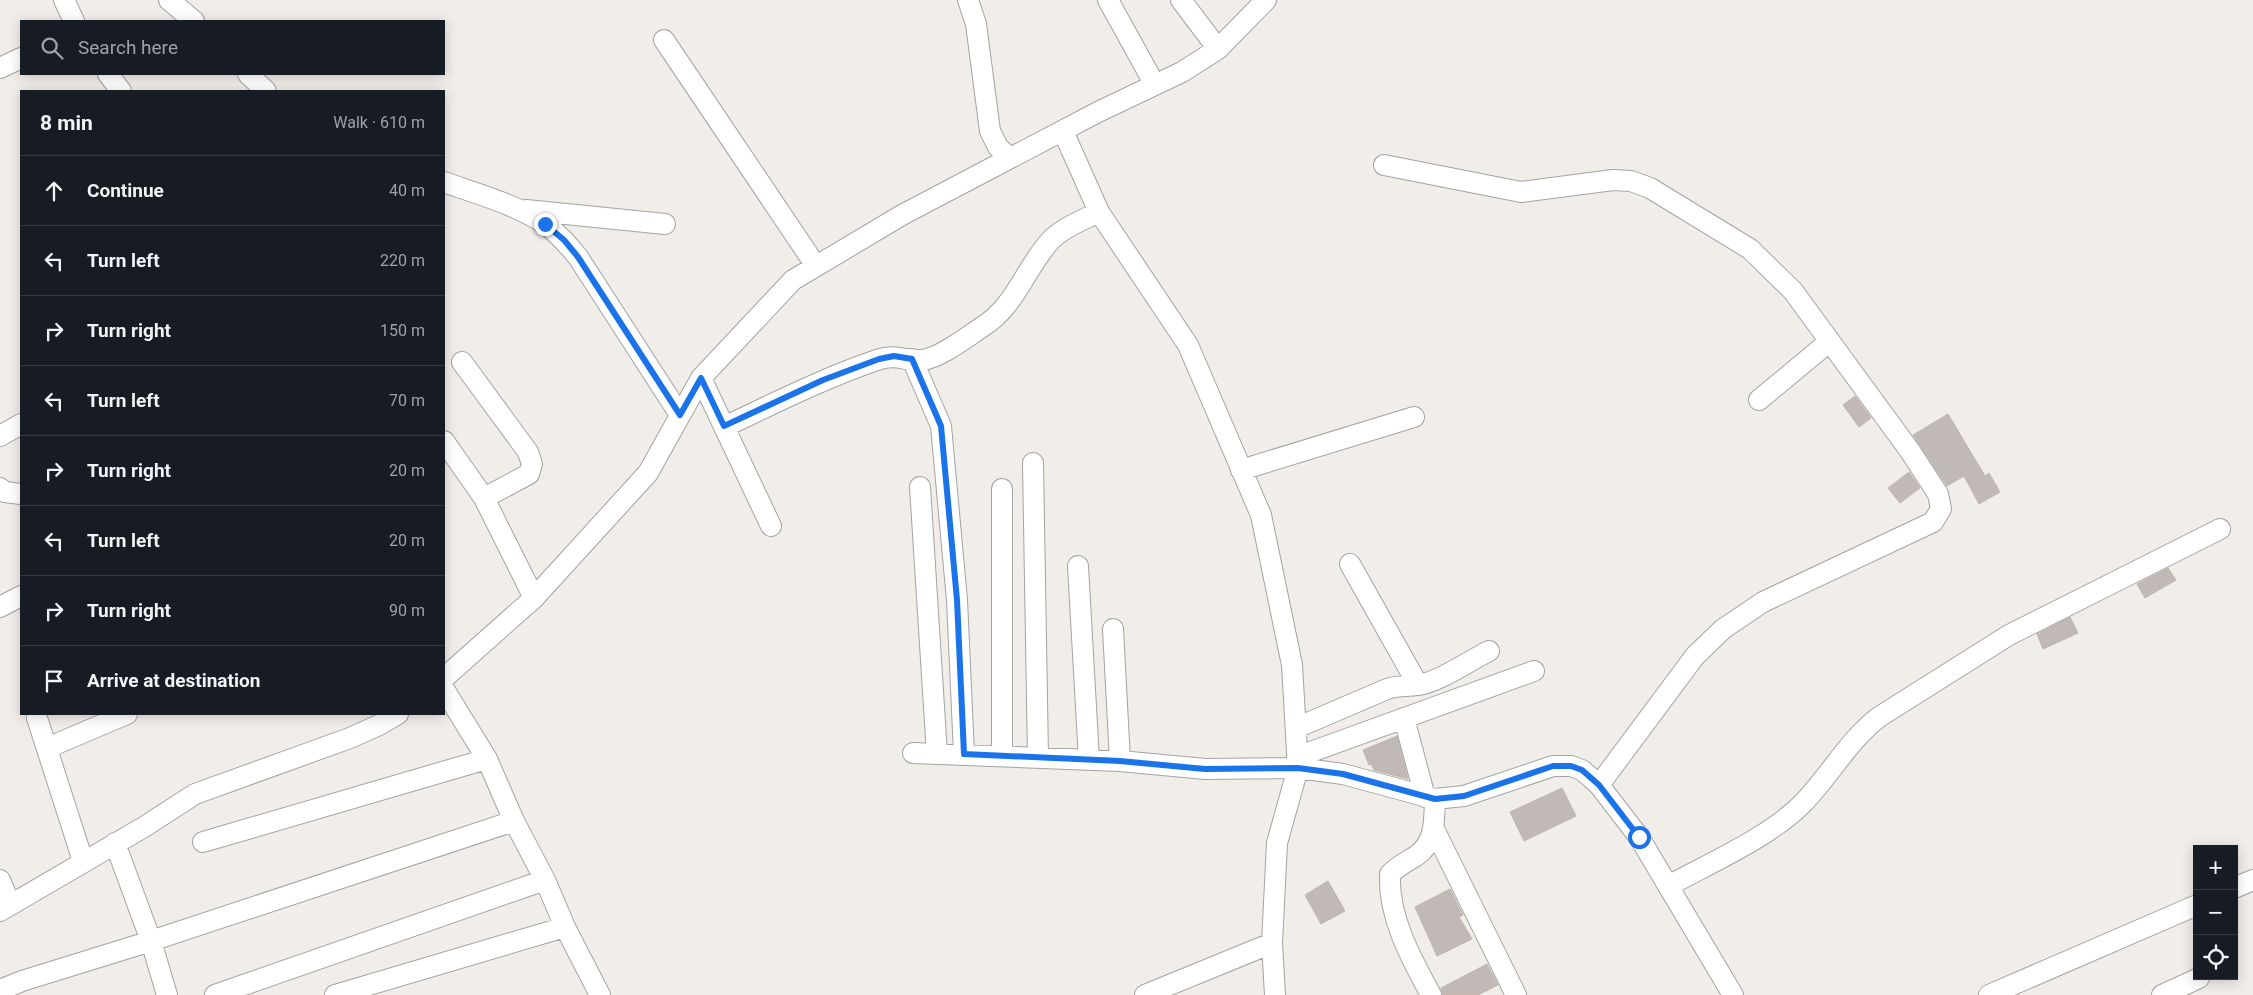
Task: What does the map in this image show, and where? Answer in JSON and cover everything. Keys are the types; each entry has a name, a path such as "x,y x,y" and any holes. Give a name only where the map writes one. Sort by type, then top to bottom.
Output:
{"street":[{"path":"64,0 74,20"},
{"path":"169,0 193,20"},
{"path":"968,0 976,24 990,131 998,147 1010,158"},
{"path":"1108,0 1155,85"},
{"path":"1181,0 1218,49"},
{"path":"445,677 534,598 648,473 701,378 793,280 902,215 1063,130 1182,72 1218,49 1266,0"},
{"path":"664,40 816,266"},
{"path":"0,68 20,58"},
{"path":"109,75 120,90"},
{"path":"249,75 265,90"},
{"path":"1063,130 1099,212 1188,344 1260,515 1290,656 1298,762 1277,844 1272,942 1275,995"},
{"path":"1384,165 1521,192 1542,191 1613,180 1631,181 1650,188 1750,249 1793,291 1915,458 1938,494 1941,509 1934,522 1763,602 1724,629 1695,656 1599,785"},
{"path":"445,182 516,209 545,224 564,240 578,257 680,415"},
{"path":"516,209 665,224"},
{"path":"724,426 823,380 879,359 894,356 922,360 932,357 985,326 999,314 1012,299 1051,240 1070,227 1099,212"},
{"path":"1759,400 1830,341"},
{"path":"912,359 941,426 957,600 964,754"},
{"path":"462,362 528,452 532,464 529,474 484,498"},
{"path":"701,378 770,526"},
{"path":"1242,470 1414,417"},
{"path":"0,436 20,425"},
{"path":"445,442 484,498 534,598"},
{"path":"1033,463 1038,758"},
{"path":"920,487 937,754"},
{"path":"0,488 5,492 20,494"},
{"path":"1002,489 1002,756"},
{"path":"1668,886 1785,820 1805,802 1863,730 1879,717 2008,635 2220,530"},
{"path":"1350,564 1418,685"},
{"path":"1078,566 1089,760"},
{"path":"0,607 20,597"},
{"path":"1112,629 1120,761"},
{"path":"1296,728 1387,688 1401,684 1418,685 1431,681 1488,651"},
{"path":"913,752 1120,761 1205,769 1298,762 1404,718 1534,671"},
{"path":"445,691 487,758 514,821 545,880 565,927 600,995"},
{"path":"47,748 126,715"},
{"path":"0,880 5,908 195,794 350,738 396,715"},
{"path":"37,718 84,861"},
{"path":"1404,718 1430,798 1434,829 1516,995"},
{"path":"203,842 487,758"},
{"path":"1298,762 1430,798 1464,796 1553,766 1571,766 1582,770 1599,785 1639,837 1733,995"},
{"path":"0,990 22,981 151,941 514,821"},
{"path":"1431,995 1401,936 1389,886 1390,874 1399,865 1416,855 1429,844 1434,829"},
{"path":"115,843 151,941 167,995"},
{"path":"215,995 545,880"},
{"path":"2238,886 2253,880"},
{"path":"1989,995 2193,907"},
{"path":"335,995 565,927"},
{"path":"1146,995 1272,942"},
{"path":"2162,995 2194,980"}],"building":[{"path":"1855,396 1871,418 1859,427 1843,405"},
{"path":"1948,414 1985,476 1989,473 2000,492 1979,504 1964,476 1947,486 1913,435"},
{"path":"1909,472 1920,488 1900,503 1888,488"},
{"path":"2168,568 2176,580 2145,598 2137,584"},
{"path":"2070,617 2078,633 2043,649 2037,634"},
{"path":"1397,736 1408,779 1374,770 1371,764 1369,765 1363,750"},
{"path":"1562,788 1576,816 1524,841 1510,812"},
{"path":"1328,881 1345,911 1321,924 1305,895"},
{"path":"1450,889 1463,915 1459,917 1472,939 1437,956 1415,907"},
{"path":"1487,964 1498,985 1478,995 1443,995 1441,988"}],"route":[{"path":"545,224 564,240 578,257 680,415 701,378 724,426 823,380 879,359 894,356 912,359 941,426 957,600 964,754 1120,761 1205,769 1298,768 1343,774 1435,799 1464,796 1553,766 1571,766 1582,770 1599,785 1639,837"}]}
